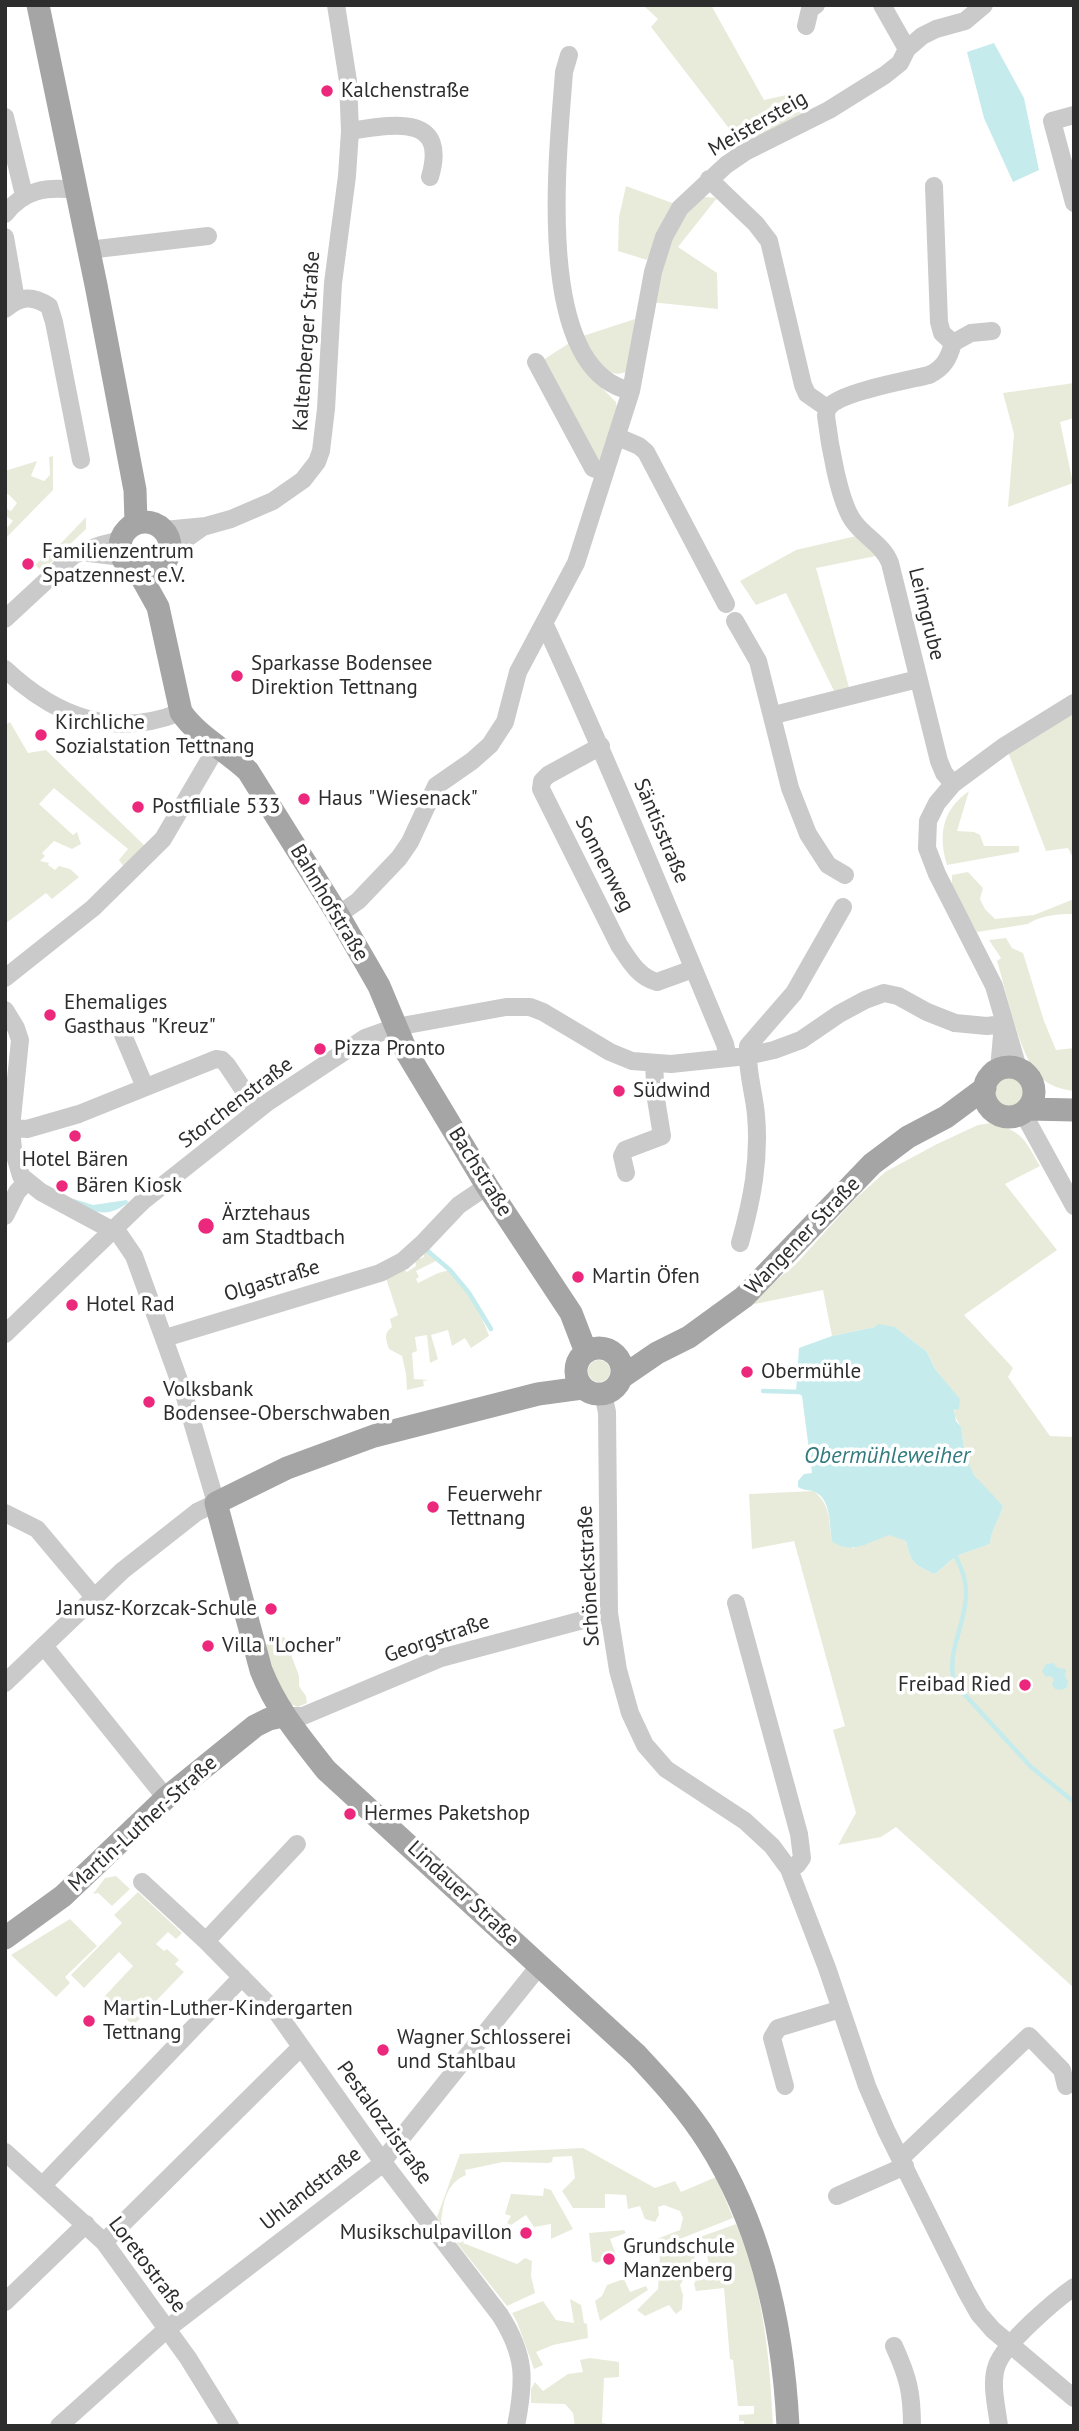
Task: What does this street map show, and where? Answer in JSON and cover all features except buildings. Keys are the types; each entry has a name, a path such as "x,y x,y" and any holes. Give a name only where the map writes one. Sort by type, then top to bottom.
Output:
{"main road":[{"path":"38,5 181,712"},
{"name":"Bahnhofstraße","path":"181,712 192,725 248,771 338,915 379,986 396,1027"},
{"name":"Bachstraße","path":"396,1027 407,1053 487,1186 572,1313 589,1326 594,1368"},
{"path":"1028,1103 1030,1077 1008,1068 989,1077 985,1088 986,1100 993,1110 1005,1116 1028,1103 1071,1108"},
{"name":"Wangener Straße","path":"594,1368 615,1388 622,1377 657,1353 689,1337 744,1297 872,1164 908,1137 946,1117 985,1088"},
{"name":"Wangener Straße","path":"946,1117 993,1110"},
{"name":"Wangener Straße","path":"594,1368 657,1353"},
{"path":"216,1503 287,1468 340,1447 538,1394 594,1368"},
{"name":"Lindauer Straße","path":"216,1503 257,1658 268,1688 283,1716 326,1770 638,2055 708,2142 726,2174 758,2247 773,2300 783,2365 788,2426"},
{"name":"Martin-Luther-Straße","path":"5,1937 63,1896 166,1798 255,1726 283,1716"}],"street":[{"name":"Kaltenberger Straße","path":"5,619 74,555 101,545 146,544 230,519 273,501 303,480 317,463 324,438 333,283 350,131 348,81 335,5"},
{"path":"806,26 810,9 816,5"},
{"path":"882,5 907,49"},
{"name":"Meistersteig","path":"338,915 358,901 399,858 410,842 436,786 490,745 505,722 518,672 576,563 631,391 653,272 664,237 680,208 709,179 745,152 829,110 885,75 900,63 907,49 922,36 965,21 984,5"},
{"path":"569,55 564,72 557,188 557,242 563,295 575,336 587,357 609,384 631,391"},
{"path":"1074,115 1052,121 1074,203"},
{"path":"5,117 24,195"},
{"path":"350,131 392,125 413,126 424,131 434,151 435,160 430,177"},
{"path":"709,179 756,224 769,241 803,385 807,394 827,408 848,396 940,370 949,357 953,343 971,333 992,331"},
{"path":"934,186 939,322 942,333 953,343"},
{"path":"5,215 15,201 24,195 49,190 76,190"},
{"path":"88,250 208,236"},
{"path":"5,237 11,304 34,298 49,306 52,313 81,460"},
{"path":"536,362 593,468 604,472"},
{"name":"Leimgrube","path":"827,408 827,425 844,503 851,519 883,551 890,563 939,761 944,774 953,784"},
{"path":"618,437 646,452 726,604"},
{"path":"735,621 758,660 774,715 790,788 808,834 828,865 845,875"},
{"name":"Säntisstraße","path":"545,625 601,746 725,1044 728,1058"},
{"path":"5,669 49,704 100,722 132,723 165,718 181,712"},
{"path":"774,715 918,679"},
{"path":"1008,1068 1003,1024 994,986 937,874 927,848 929,817 953,784 1003,747 1074,703"},
{"path":"5,978 93,908 163,839 218,745"},
{"name":"Sonnenweg","path":"601,746 548,775 542,781 541,789 619,945 632,965 643,976 657,982 693,969"},
{"path":"740,1243 753,1194 758,1144 748,1046 794,993 843,907"},
{"name":"Storchenstraße","path":"5,1334 111,1229 257,1110 365,1038 396,1027 506,1007 530,1007 610,1052 632,1061 654,1064 692,1063 774,1050 801,1040 839,1014 884,993 898,996 955,1023 988,1026 1003,1024"},
{"path":"5,1010 16,1028 20,1047 11,1128 11,1163 26,1182 41,1192 111,1229"},
{"path":"123,1035 145,1087"},
{"path":"11,1128 27,1129 79,1114 216,1059 222,1060 257,1110"},
{"path":"626,1173 622,1156 625,1150 662,1136 654,1064"},
{"path":"1028,1103 1038,1141 1074,1206"},
{"path":"1038,1141 1040,1127 1046,1117 1071,1108"},
{"path":"5,1216 17,1192 26,1182"},
{"name":"Olgastraße","path":"165,1338 380,1273 403,1261 459,1205 487,1186"},
{"name":"Lindauer Straße","path":"111,1229 128,1245 134,1256 165,1338 216,1503"},
{"name":"Schöneckstraße","path":"594,1368 607,1412 609,1613 622,1690 630,1713 645,1745 666,1769 745,1821 772,1846 789,1869 867,2086 979,2314 993,2330 1074,2398"},
{"path":"5,1683 94,1597 152,1547 197,1512 216,1503"},
{"path":"5,1513 37,1529 94,1597"},
{"path":"736,1603 799,1833 802,1857 797,1865 789,1869"},
{"name":"Georgstraße","path":"283,1716 303,1716 441,1658 609,1613"},
{"path":"44,1646 166,1798"},
{"path":"772,1846 799,1833"},
{"path":"206,1941 297,1844"},
{"name":"Pestalozzistraße","path":"142,1882 206,1941 278,2014 382,2161 500,2315 512,2334 523,2379 516,2426"},
{"name":"Uhlandstraße","path":"60,2426 167,2329 377,2167 540,1965"},
{"path":"43,2185 242,1977"},
{"path":"785,2085 772,2038 778,2028 841,2008"},
{"path":"837,2196 903,2162 1030,2036 1062,2070 1066,2086"},
{"path":"104,2242 302,2048"},
{"name":"Loretostraße","path":"5,2151 104,2242 167,2329 230,2426"},
{"path":"5,2302 86,2224"},
{"path":"999,2426 994,2381 997,2365 1036,2317 1074,2287"},
{"path":"894,2346 908,2376 912,2426"}],"green space":[{"path":"643,5 711,5 764,100 791,94 806,113 741,144 651,27 658,19"},
{"path":"626,186 675,204 647,260 618,251 619,217"},
{"path":"717,198 678,247 717,273 718,309 650,302 670,237 697,199"},
{"path":"635,319 628,371 613,373 601,364 583,336"},
{"path":"571,342 601,387 616,402 617,408 600,463 543,360"},
{"path":"1074,383 1074,418 1060,422 1073,483 1008,507 1014,434 1003,393"},
{"path":"53,456 53,490 5,539 5,530 13,521 5,515 5,508 11,511 17,503 5,494 5,471 37,461 31,476 44,481 50,475 49,457"},
{"path":"86,517 86,529 42,571 35,565 43,558 45,560"},
{"path":"856,536 876,556 816,568 850,691 836,695 786,593 756,605 740,581 796,550"},
{"path":"1074,710 1074,860 1068,848 1046,851 1008,752"},
{"path":"10,722 28,753 46,750 147,848 126,870 119,860 128,849 54,788 39,804 73,835 77,832 81,844 72,849 54,841 42,853 45,856 40,861 49,863 55,870 59,866 70,869 79,877 52,899 46,893 5,924 5,725"},
{"path":"969,791 957,831 980,835 984,846 1019,846 1019,852 947,865 943,843 944,824 953,806"},
{"path":"968,872 983,888 980,899 995,919 1034,915 1074,899 1074,914 1050,916 1028,924 977,932 952,889 952,875"},
{"path":"1006,938 1012,948 1023,953 1056,1050 1074,1048 1074,1091 1055,1086 1039,1076 1025,1053 997,961 1001,958 989,940"},
{"path":"1009,1074 1022,1079 1027,1092 1022,1105 1009,1110 996,1105 991,1092 996,1079"},
{"path":"991,1123 1017,1133 1040,1166 1005,1184 1057,1250 964,1315 1013,1368 1008,1377 1050,1436 1074,1437 1074,1988 896,1827 881,1837 838,1845 856,1813 833,1730 845,1726 794,1541 752,1549 749,1494 814,1491 827,1508 832,1541 853,1548 889,1534 906,1541 915,1563 935,1574 956,1556 990,1544 1003,1506 979,1482 966,1460 961,1429 954,1413 959,1399 935,1369 927,1352 895,1327 875,1327 832,1336 823,1290 745,1306 796,1264 852,1202 885,1172 978,1125"},
{"path":"423,1246 438,1260 416,1271 418,1283 450,1270 472,1301 489,1336 471,1348 465,1338 452,1346 448,1330 431,1335 438,1359 430,1363 427,1335 415,1337 417,1351 412,1353 414,1379 429,1380 423,1381 424,1386 407,1390 402,1356 389,1349 386,1339 387,1332 392,1327 390,1319 398,1315 386,1278 402,1268 407,1272 416,1266 415,1260 424,1257"},
{"path":"599,1360 607,1363 610,1371 607,1379 599,1382 591,1379 588,1371 591,1363"},
{"path":"279,1635 285,1638 299,1676 299,1686 306,1696 307,1703 298,1707 291,1704 276,1679 266,1645"},
{"path":"116,1876 130,1889 112,1906 98,1893 93,1894 105,1878"},
{"path":"138,1892 182,1933 176,1939 168,1932 156,1944 164,1951 167,1949 179,1960 175,1964 184,1972 155,2002 157,2004 133,2025 108,2002 101,2000 133,1966 119,1952 84,1988 71,1975 122,1923 114,1915"},
{"path":"70,1919 97,1946 65,1977 70,1983 56,1997 11,1955"},
{"path":"583,2148 655,2188 675,2181 681,2192 716,2177 733,2218 657,2248 654,2240 680,2230 683,2218 680,2211 664,2205 658,2207 659,2215 655,2222 645,2219 640,2206 628,2209 626,2195 605,2194 605,2208 573,2208 562,2191 575,2178 572,2156 553,2157 552,2162 548,2163 503,2162 465,2170 466,2175 454,2183 447,2194 441,2223 437,2217 460,2154"},
{"path":"544,2188 551,2190 573,2229 551,2239 551,2224 534,2227 526,2215 511,2225 507,2223 511,2216 505,2214 511,2194 543,2196"},
{"path":"736,2224 753,2273 764,2323 773,2426 744,2426 744,2421 739,2421 739,2415 754,2414 754,2406 738,2406 733,2360 730,2359 724,2288 696,2291 694,2284 700,2271 709,2265 706,2250 693,2251 698,2272 695,2277 685,2278 680,2285 683,2295 682,2309 676,2314 669,2305 645,2316 637,2310 658,2289 660,2254"},
{"path":"624,2230 626,2233 610,2239 616,2255 596,2263 592,2261 589,2233"},
{"path":"456,2231 470,2234 463,2243 517,2264 525,2258 532,2261 531,2276 535,2293 507,2306 457,2243"},
{"path":"624,2279 630,2292 646,2286 648,2290 600,2321 595,2301 602,2296 607,2285"},
{"path":"570,2299 581,2305 588,2338 553,2345 536,2352 543,2365 534,2369 512,2313 543,2301 556,2320 574,2323"},
{"path":"590,2358 619,2362 619,2377 604,2378 602,2423 608,2426 575,2426 573,2413 565,2404 531,2403 531,2389 535,2382 543,2391 568,2374 583,2372 580,2360"}],"water":[{"path":"994,43 1024,98 1039,170 1013,182 984,118 967,52"},
{"path":"74,1199 93,1205 127,1200 128,1203 113,1211 100,1212 73,1202"},
{"name":"Obermühleweiher","path":"878,1324 895,1327 927,1352 935,1369 960,1399 959,1409 954,1410 956,1421 961,1427 965,1455 974,1475 1003,1506 990,1544 956,1556 935,1574 915,1563 906,1541 889,1535 853,1548 832,1541 829,1514 824,1501 815,1492 798,1487 798,1481 804,1474 812,1473 802,1396 796,1392 799,1348"},
{"path":"1053,1663 1058,1668 1066,1669 1067,1687 1062,1690 1055,1689 1052,1684 1054,1679 1051,1676 1046,1677 1042,1671 1046,1664"}],"waterway":[{"path":"423,1247 450,1270 469,1293 491,1329"},
{"path":"763,1391 801,1392"},
{"path":"954,1553 963,1574 966,1591 965,1607 952,1662 955,1684 1031,1767 1074,1802"}],"place":[{"name":"Kalchenstraße","path":"327,91"},
{"name":"Familienzentrum Spatzennest e.V.","path":"28,564"},
{"name":"Sparkasse Bodensee Direktion Tettnang","path":"237,676"},
{"name":"Kirchliche Sozialstation Tettnang","path":"41,735"},
{"name":"Haus \"Wiesenack\"","path":"304,799"},
{"name":"Postfiliale 533","path":"138,807"},
{"name":"Ehemaliges Gasthaus \"Kreuz\"","path":"50,1015"},
{"name":"Pizza Pronto","path":"320,1049"},
{"name":"Südwind","path":"619,1091"},
{"name":"Hotel Bären","path":"75,1136"},
{"name":"Bären Kiosk","path":"62,1186"},
{"name":"Ärztehaus am Stadtbach","path":"206,1226"},
{"name":"Martin Öfen","path":"578,1277"},
{"name":"Hotel Rad","path":"72,1305"},
{"name":"Obermühle","path":"747,1372"},
{"name":"Volksbank Bodensee-Oberschwaben","path":"149,1402"},
{"name":"Feuerwehr Tettnang","path":"433,1507"},
{"name":"Janusz-Korzcak-Schule","path":"271,1609"},
{"name":"Villa \"Locher\"","path":"208,1646"},
{"name":"Freibad Ried","path":"1025,1685"},
{"name":"Hermes Paketshop","path":"350,1814"},
{"name":"Martin-Luther-Kindergarten Tettnang","path":"89,2021"},
{"name":"Wagner Schlosserei und Stahlbau","path":"383,2050"},
{"name":"Musikschulpavillon","path":"526,2233"},
{"name":"Grundschule Manzenberg","path":"609,2259"}]}
